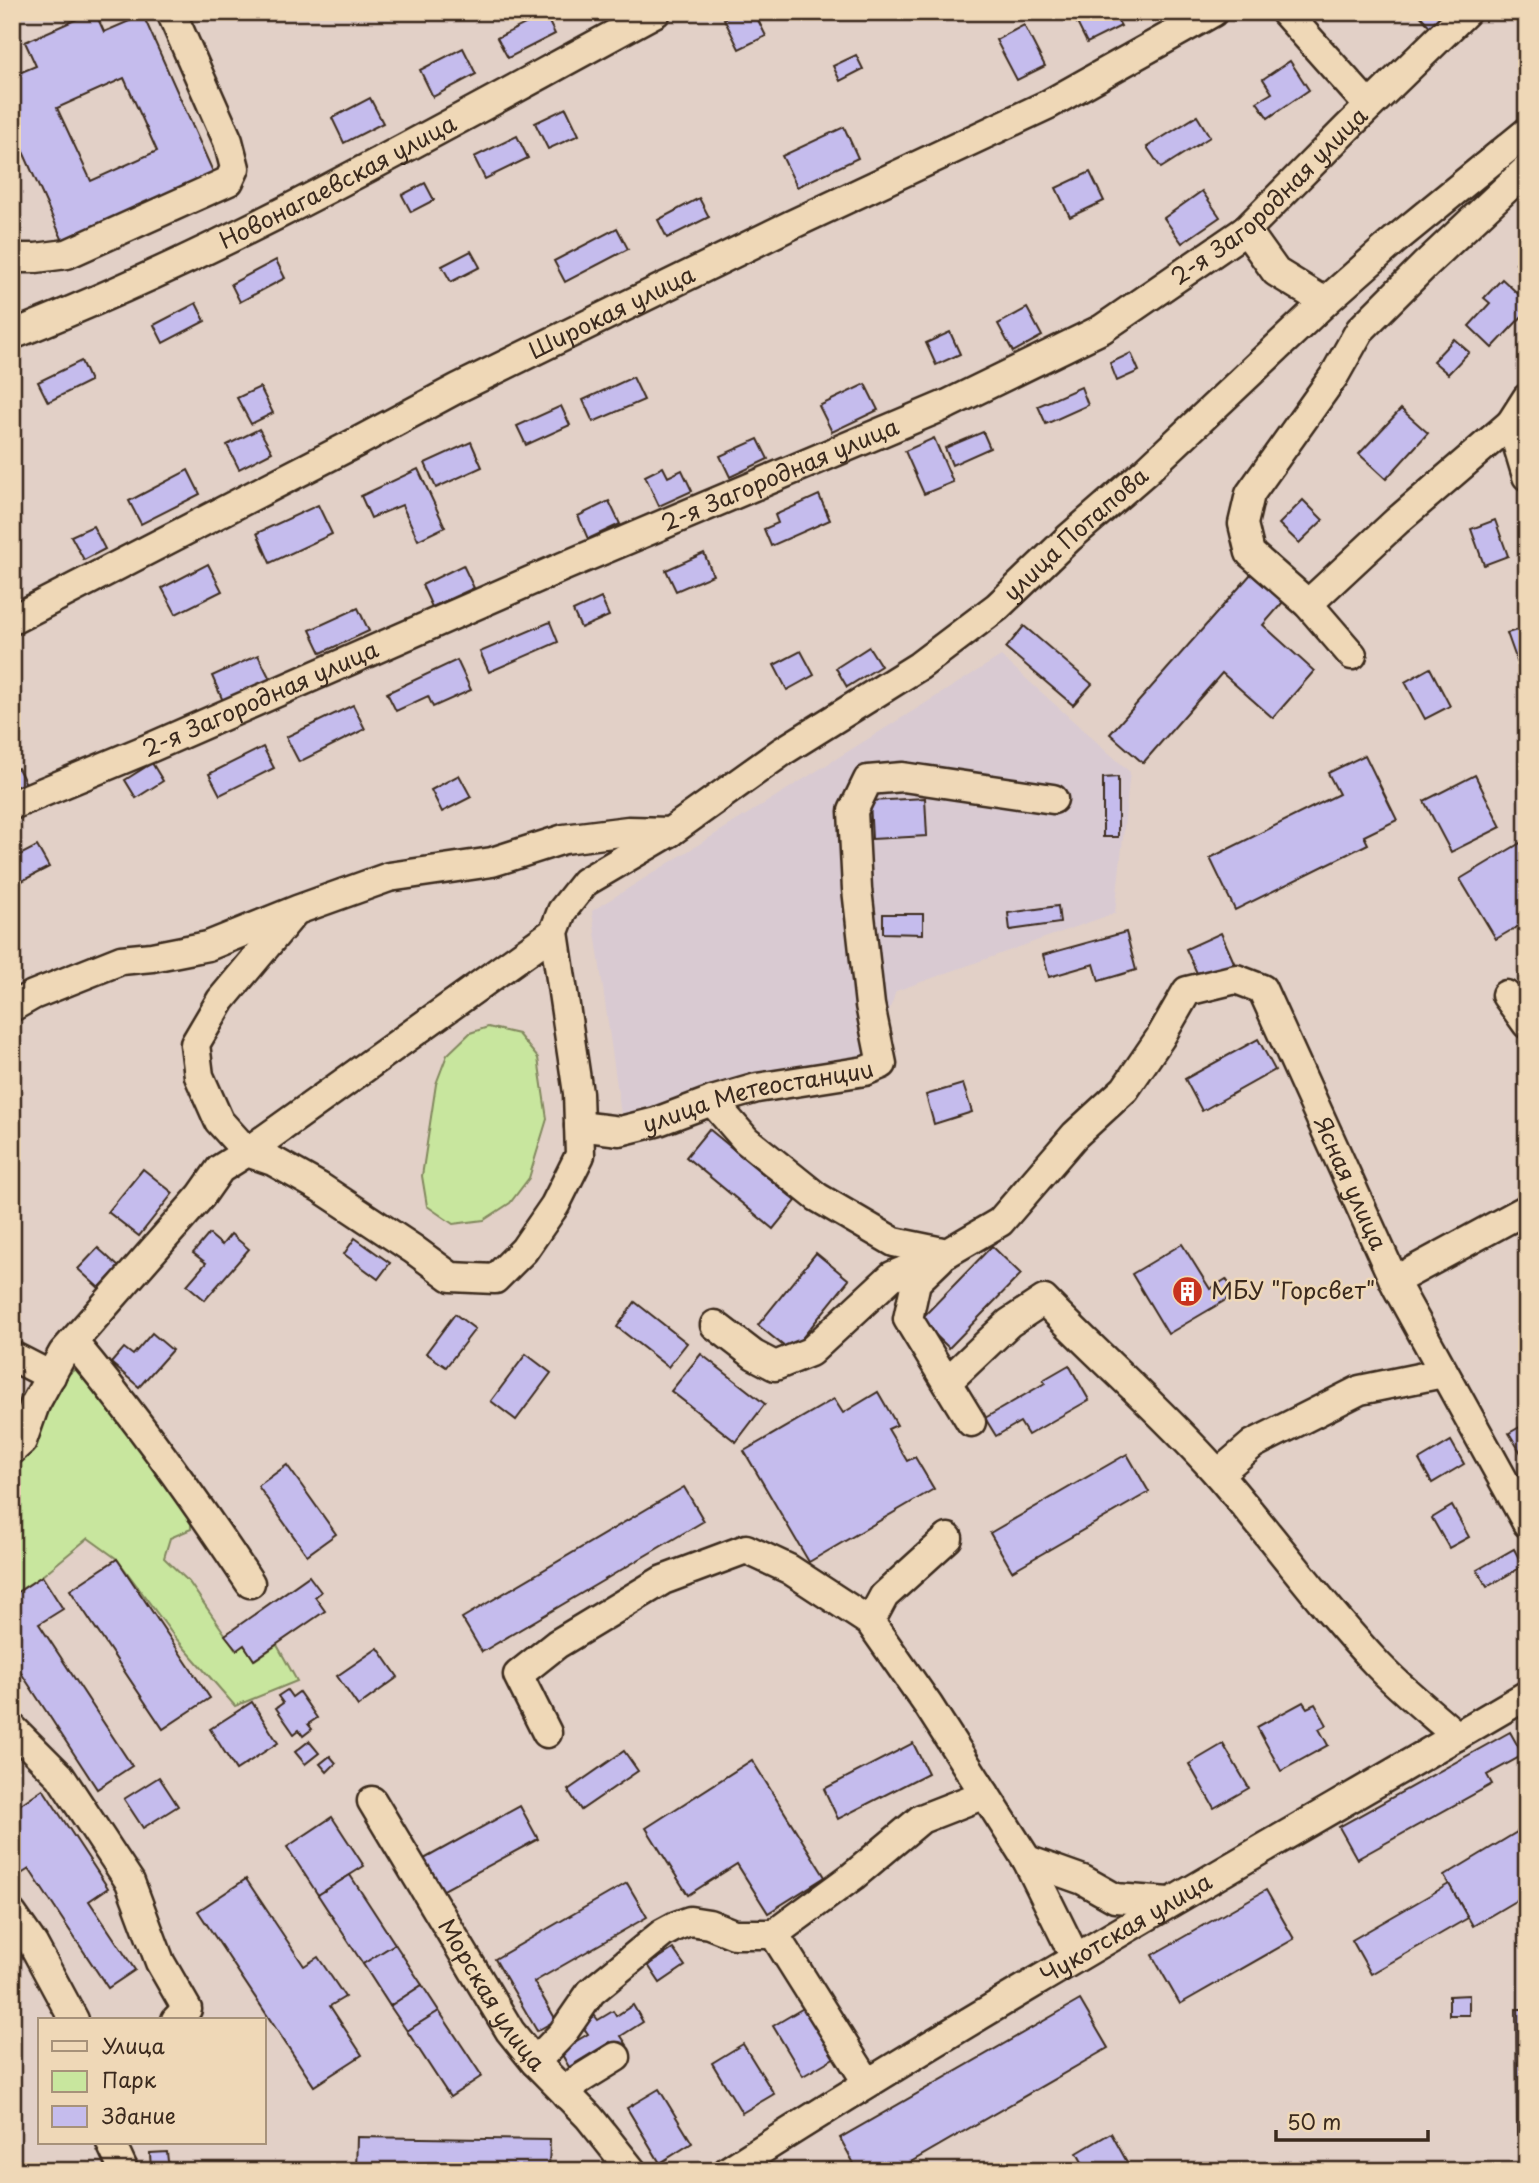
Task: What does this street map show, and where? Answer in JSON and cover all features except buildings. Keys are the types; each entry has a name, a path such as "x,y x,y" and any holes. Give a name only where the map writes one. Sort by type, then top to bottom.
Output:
{"street":[{"path":"12,258 67,254 229,181 234,168 228,141 171,12"},
{"name":"Новонагаевская улица","path":"12,335 102,299 329,187 656,12"},
{"name":"Широкая улица","path":"12,620 458,388 779,231 1049,104 1213,12"},
{"path":"1285,12 1369,106"},
{"name":"2-я Загородная улица","path":"12,805 948,404 1102,328 1171,284 1246,230 1466,12"},
{"name":"улица Потапова","path":"554,932 562,911 585,883 670,832 783,751 919,666 997,607 1325,302 1395,240 1527,132"},
{"path":"1352,655 1308,604 1250,553 1243,524 1250,494 1334,376 1360,330 1527,169"},
{"path":"1246,230 1276,272 1325,302"},
{"path":"1308,604 1397,521 1511,424 1527,398"},
{"path":"1511,424 1527,475"},
{"name":"улица Метеостанции","path":"579,1126 620,1131 656,1122 757,1088 865,1072 882,1064 870,1005 853,811 868,780 903,778 1053,799"},
{"path":"12,1006 121,960 208,946 297,909 389,877 492,862 564,839 628,831 670,832"},
{"path":"12,1450 22,1441 35,1404 63,1353 201,1196 220,1169 247,1152 554,932 578,1093 580,1155 555,1205 524,1250 495,1279 451,1277 321,1188 273,1161 247,1152 219,1121 199,1076 195,1044 221,1000 297,909"},
{"name":"Ясная улица","path":"947,1253 1000,1222 1075,1135 1125,1089 1160,1038 1187,991 1236,979 1262,989 1394,1281 1527,1523"},
{"path":"1506,995 1527,1024"},
{"path":"712,1101 746,1140 817,1197 894,1242 947,1253"},
{"path":"1394,1281 1527,1209"},
{"path":"715,1325 754,1356 775,1366 810,1352 892,1276 947,1253"},
{"path":"947,1253 916,1282 908,1319 971,1422"},
{"path":"948,1381 1009,1323 1044,1300 1090,1348 1157,1409 1218,1474 1298,1574 1379,1667 1457,1736"},
{"path":"73,1342 202,1510 250,1583"},
{"path":"12,1356 51,1376"},
{"path":"1218,1474 1253,1444 1360,1391 1443,1373"},
{"path":"870,1622 884,1596 948,1538"},
{"path":"547,1733 518,1675 557,1644 663,1580 746,1549 789,1569 870,1622 928,1705 1027,1860 1074,1957"},
{"name":"Чукотская улица","path":"728,2171 867,2082 1074,1957 1527,1695"},
{"path":"12,1728 60,1776 130,1882 160,1962 187,2009 178,2018"},
{"path":"535,2062 562,2034 591,1992 663,1933 690,1921 709,1924 734,1934 774,1934 853,1877 921,1819 985,1794"},
{"name":"Морская улица","path":"372,1801 510,2031 535,2062 589,2117 632,2171"},
{"path":"1027,1860 1083,1880 1115,1898 1169,1902"},
{"path":"12,1914 33,1944 73,2018"},
{"path":"774,1934 867,2082"},
{"path":"567,2095 577,2081 616,2057"},
{"path":"111,2144 124,2171"}],"shaded area":[{"path":"1001,656 1130,772 1115,913 896,991 872,1061 621,1114 592,911"}],"green space":[{"path":"488,1027 518,1034 538,1058 547,1119 529,1178 510,1203 484,1220 453,1224 427,1206 422,1176 436,1084 447,1055 470,1033"},
{"path":"78,1367 191,1512 191,1529 170,1538 164,1558 189,1582 236,1650 244,1645 255,1660 277,1645 297,1681 235,1706 174,1636 117,1559 88,1538 42,1576 12,1595 12,1471 36,1439 65,1377"},
{"path":"12,2124 18,2164 24,2171 12,2171"}],"place":[{"name":"МБУ \"Горсвет\"","path":"1188,1291"}]}
